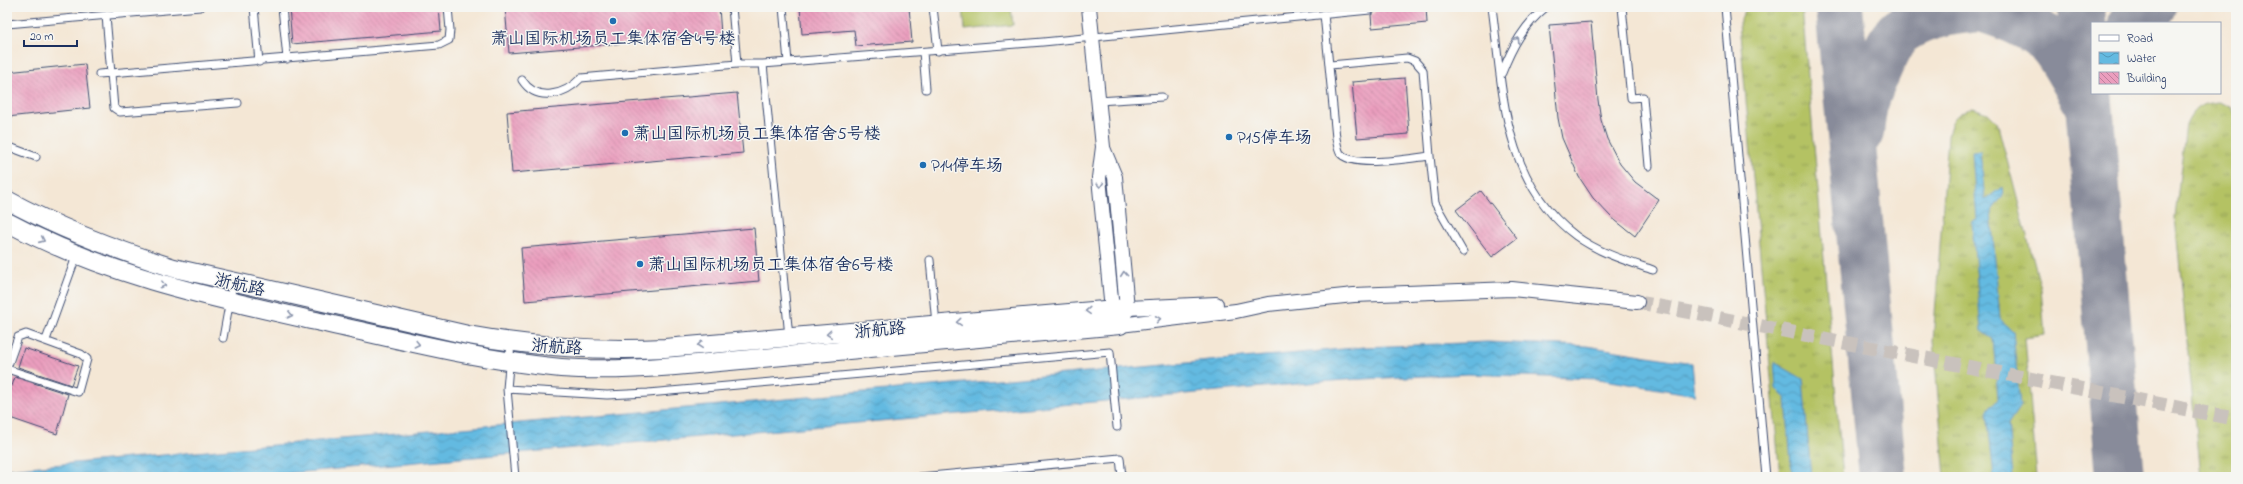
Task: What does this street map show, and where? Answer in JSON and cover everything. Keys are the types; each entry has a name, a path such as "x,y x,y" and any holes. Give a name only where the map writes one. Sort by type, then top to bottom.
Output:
{"street":[{"path":"1089,7 1103,146 1115,177 1120,314 1236,311 1268,304 1354,295 1512,289 1637,302"},
{"name":"浙航路","path":"7,200 80,246 154,283 230,302 467,355 508,362 562,368 612,370 675,366 1120,314"},
{"name":"浙航路","path":"7,222 80,246 129,254 174,268 468,336 511,343 562,348 626,350 789,338 936,324 1120,314"}],"lane":[{"path":"7,24 200,7"},
{"path":"254,7 259,62"},
{"path":"282,7 287,59"},
{"path":"99,74 439,46 448,40 450,36 448,7"},
{"path":"732,7 738,64"},
{"path":"783,7 788,62"},
{"path":"933,7 938,51"},
{"path":"1492,7 1512,143 1529,184 1552,214 1576,236 1614,257 1653,270"},
{"path":"1501,75 1512,48 1523,30 1546,7"},
{"path":"1622,7 1631,98 1643,97 1649,166"},
{"path":"1725,7 1766,477"},
{"path":"522,80 527,88 535,92 549,95 561,93 573,87 581,78 738,64 763,64 1092,38 1370,10"},
{"path":"1324,14 1336,138 1340,153 1350,160 1366,162 1430,156"},
{"path":"106,16 114,108 120,112 238,103"},
{"path":"923,52 926,89"},
{"path":"1330,65 1407,58 1415,61 1423,70 1435,203 1463,252"},
{"path":"763,64 789,338"},
{"path":"1098,101 1162,97"},
{"path":"7,146 36,157"},
{"path":"46,340 80,246"},
{"path":"930,260 936,324"},
{"path":"223,338 233,282"},
{"path":"26,334 46,340 81,354 87,359 78,392 7,368 18,337 26,334"},
{"path":"511,343 508,362 507,389 515,477"},
{"path":"507,389 607,395 648,393 1110,352 1117,426"},
{"path":"920,477 1120,458 1122,477"}],"green space":[{"path":"963,7 1011,7 1013,25 965,30"},
{"path":"1747,7 1802,7 1843,477 1780,477 1739,23"},
{"path":"2219,102 2232,108 2236,116 2236,477 2200,477 2175,217 2186,124 2198,107"},
{"path":"1973,108 1988,113 1997,122 2041,289 2045,335 2025,338 2037,477 1945,477 1933,341 1948,136 1955,118 1962,112"}],"water":[{"path":"1980,151 1985,200 2002,187 2003,195 1991,212 2000,319 2013,331 2020,406 2008,424 2013,477 1994,477 1987,412 1998,398 1993,339 1981,331 1972,222 1977,220 1972,152"},
{"path":"1487,342 1586,346 1692,363 1695,395 1599,379 1468,374 1343,380 247,477 7,477 7,469 1365,347"},
{"path":"1774,362 1803,379 1811,477 1792,477 1786,399 1776,389"}],"building":[{"path":"289,7 439,7 441,31 292,44"},
{"name":"萧山国际机场员工集体宿舍4号楼","path":"505,7 719,7 721,35 509,53"},
{"path":"800,7 909,7 912,42 856,46 854,30 802,34"},
{"path":"1374,7 1426,7 1427,23 1372,28 1371,15 1375,12"},
{"path":"1591,22 1598,100 1601,120 1607,139 1620,164 1635,182 1659,200 1635,236 1611,217 1593,198 1579,177 1562,138 1558,118 1549,25"},
{"path":"85,64 90,108 7,117 7,72"},
{"path":"1405,78 1409,134 1357,138 1352,82"},
{"name":"萧山国际机场员工集体宿舍5号楼","path":"737,93 743,153 512,173 507,112"},
{"path":"1481,191 1517,238 1492,257 1456,210"},
{"name":"萧山国际机场员工集体宿舍6号楼","path":"754,228 759,281 525,301 521,248"},
{"path":"24,348 78,366 71,385 18,367"},
{"path":"15,377 68,394 57,434 7,417 7,401"}],"taxiway":[{"path":"1839,7 1883,477"},
{"path":"1860,132 1864,105 1879,65 1890,44 1900,31 1922,19 1947,12 1998,7"},
{"path":"2081,7 2120,477"},
{"path":"2133,22 2153,7"},
{"path":"1981,8 2028,26 2044,37 2060,56 2085,99"}],"tunnel":[{"path":"1637,302 2236,419"}],"place":[{"name":"萧山国际机场员工集体宿舍4号楼","path":"613,21"},
{"name":"萧山国际机场员工集体宿舍5号楼","path":"625,133"},
{"name":"P15停车场","path":"1229,137"},
{"name":"P14停车场","path":"923,165"},
{"name":"萧山国际机场员工集体宿舍6号楼","path":"640,264"}]}
